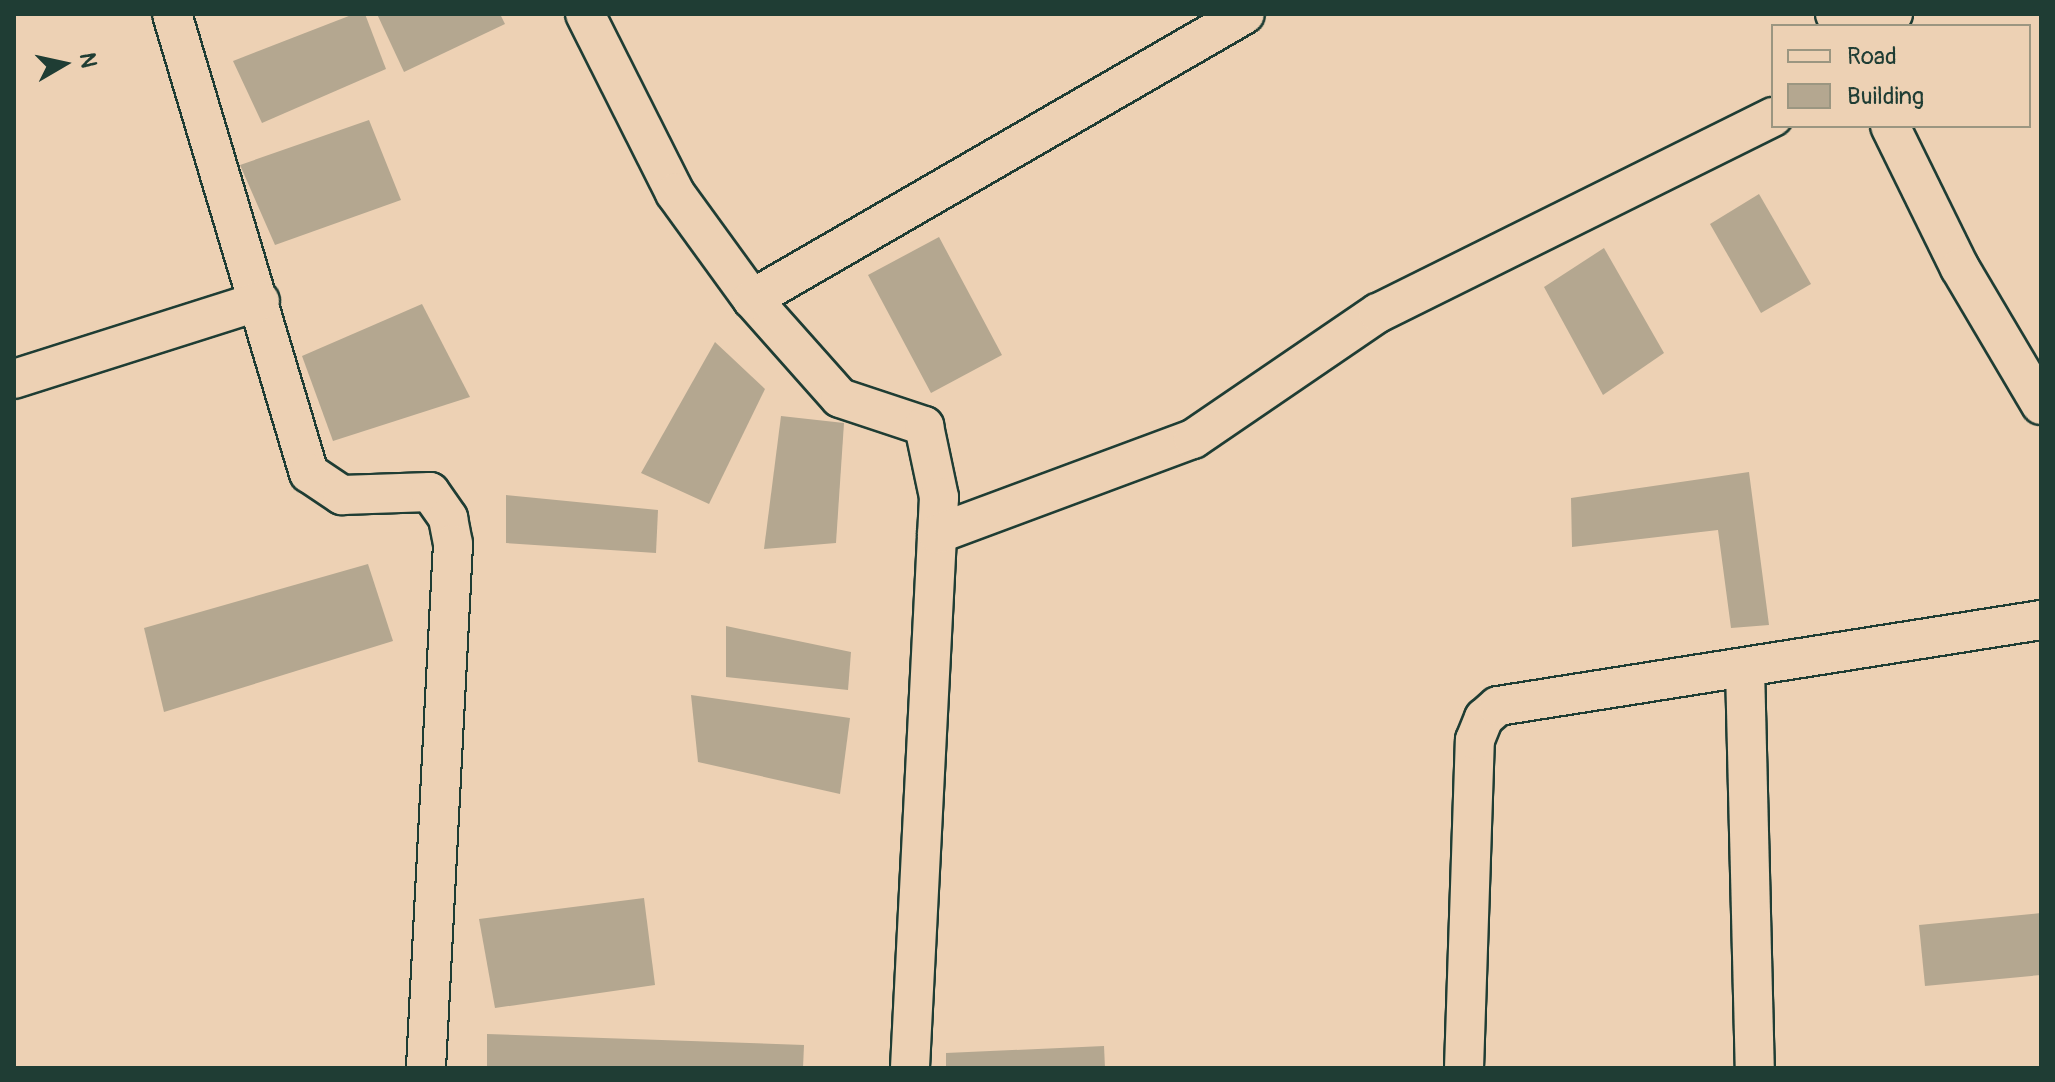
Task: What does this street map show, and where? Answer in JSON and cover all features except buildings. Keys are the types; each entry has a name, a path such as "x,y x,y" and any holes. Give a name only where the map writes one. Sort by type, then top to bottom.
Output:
{"street":[{"path":"172,14 309,473 342,495 430,492 448,518 453,544 426,1068"},
{"path":"585,14 675,193 752,299 840,398 924,426 939,497 910,1068"},
{"path":"752,299 1245,14"},
{"path":"1873,24 1893,14"},
{"path":"937,534 1193,439 1378,313 1771,118"},
{"path":"1891,128 1960,268 2041,405"},
{"path":"14,379 260,301"},
{"path":"1464,1068 1475,740 1484,718 1498,706 2041,620"},
{"path":"1745,668 1755,1068"}]}
